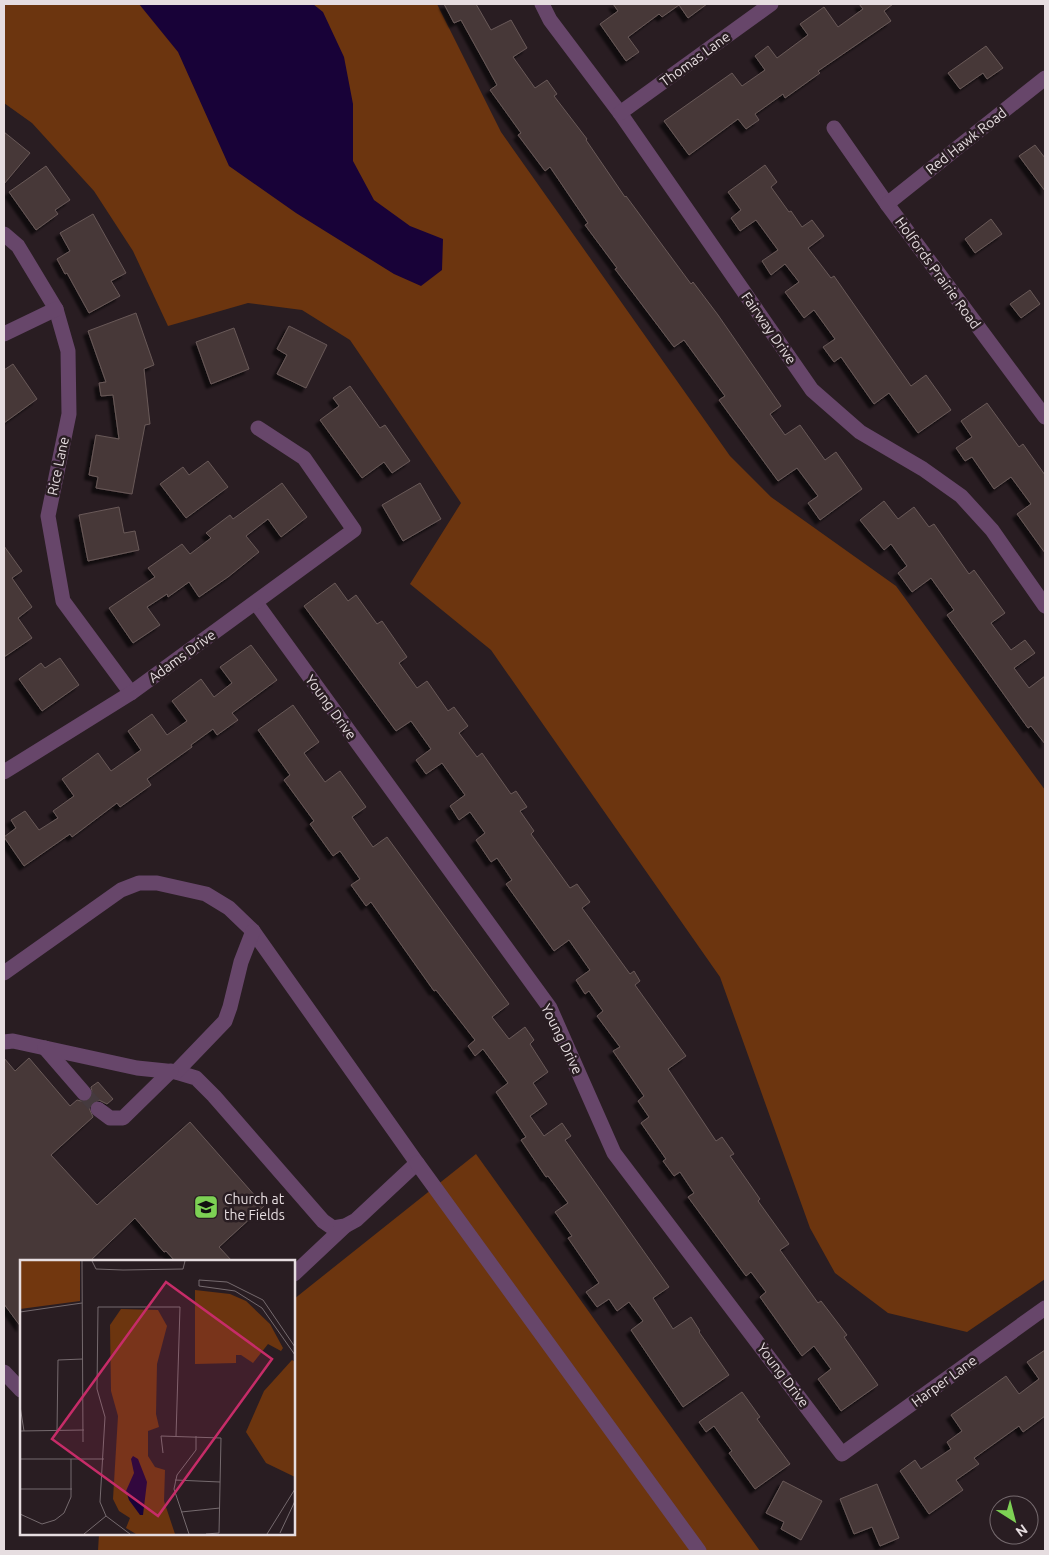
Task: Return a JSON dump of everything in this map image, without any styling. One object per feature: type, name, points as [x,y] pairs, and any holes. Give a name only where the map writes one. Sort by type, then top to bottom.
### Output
[{"type":"street","name":"Fairway Drive","points":[[542,4],[550,20],[620,113],[812,390],[860,432],[923,469],[961,496],[992,530],[1045,606]]},
{"type":"street","name":"Thomas Lane","points":[[620,113],[770,4]]},
{"type":"street","name":"Red Hawk Road","points":[[887,204],[1045,78]]},
{"type":"street","name":"Holfords Prairie Road","points":[[834,128],[887,204],[1045,417]]},
{"type":"street","name":"Rice Lane","points":[[4,234],[18,246],[56,309],[68,352],[69,414],[48,516],[63,601],[131,693]]},
{"type":"street","points":[[4,334],[56,309]]},
{"type":"street","name":"Adams Drive","points":[[4,772],[131,693],[354,530],[304,458],[258,428]]},
{"type":"street","name":"Young Drive","points":[[256,603],[550,1008],[614,1153],[842,1454]]},
{"type":"street","points":[[4,973],[121,890],[139,883],[157,882],[206,894],[229,908],[253,931],[418,1163],[699,1551]]},
{"type":"street","points":[[98,1109],[110,1118],[123,1118],[225,1021],[241,962],[253,931]]},
{"type":"street","points":[[4,1042],[13,1041],[137,1068],[173,1072],[196,1078],[214,1096],[323,1221],[333,1228],[345,1226]]},
{"type":"street","points":[[45,1048],[84,1093]]},
{"type":"street","points":[[295,1273],[345,1226],[356,1220],[418,1163]]},
{"type":"street","name":"Harper Lane","points":[[842,1454],[1045,1308]]},
{"type":"street","points":[[4,1372],[20,1389]]},
{"type":"shaded area","points":[[4,4],[437,4],[501,132],[730,456],[771,497],[896,586],[1045,790],[1045,1279],[967,1332],[888,1313],[835,1273],[810,1228],[720,977],[491,650],[410,584],[461,503],[350,340],[302,310],[248,303],[168,326],[133,251],[94,191],[32,123],[4,103]]},
{"type":"shaded area","points":[[139,4],[313,4],[323,12],[344,57],[353,104],[353,161],[374,200],[410,226],[443,239],[442,270],[421,286],[394,274],[296,213],[229,166],[178,52]]},
{"type":"shaded area","points":[[476,1154],[760,1551],[98,1551],[99,1535],[295,1535],[295,1298]]},
{"type":"building","points":[[444,4],[476,4],[491,30],[511,20],[527,48],[513,57],[535,88],[547,80],[557,94],[554,96],[587,139],[625,197],[691,284],[693,282],[718,315],[781,406],[770,414],[785,435],[800,425],[825,460],[836,452],[862,489],[820,520],[808,503],[818,496],[797,468],[778,481],[719,400],[725,396],[684,340],[674,347],[615,269],[617,268],[585,225],[588,223],[550,167],[545,171],[518,135],[521,133],[490,90],[497,85],[461,20],[454,23]]},
{"type":"building","points":[[613,4],[707,4],[688,18],[679,5],[662,17],[659,14],[628,37],[639,52],[626,61],[600,24],[618,11]]},
{"type":"building","points":[[859,4],[893,4],[884,11],[891,21],[818,71],[820,73],[785,98],[783,94],[755,114],[759,120],[746,129],[738,119],[689,155],[664,121],[732,73],[742,86],[765,70],[755,56],[768,46],[777,58],[808,35],[800,24],[824,7],[838,27],[863,9]]},
{"type":"building","points":[[986,46],[1003,68],[987,79],[983,73],[960,89],[948,73]]},
{"type":"building","points":[[4,132],[30,153],[4,184]]},
{"type":"building","points":[[1035,145],[1045,158],[1045,191],[1019,156]]},
{"type":"building","points":[[765,165],[777,182],[771,187],[789,212],[791,211],[802,227],[812,220],[824,236],[808,248],[831,278],[834,276],[911,386],[926,375],[951,410],[918,433],[889,393],[874,404],[841,357],[834,362],[823,347],[835,339],[814,310],[804,318],[785,292],[799,282],[785,264],[771,275],[762,261],[778,250],[756,220],[740,231],[731,218],[741,210],[728,192]]},
{"type":"building","points":[[46,166],[70,200],[55,210],[58,214],[36,230],[9,192]]},
{"type":"building","points":[[93,214],[126,273],[111,281],[120,296],[89,313],[57,259],[70,251],[60,233]]},
{"type":"building","points":[[991,219],[1002,234],[975,253],[965,239]]},
{"type":"building","points":[[1030,290],[1040,304],[1021,318],[1010,304]]},
{"type":"building","points":[[136,313],[154,365],[144,369],[150,424],[145,425],[132,494],[96,488],[98,477],[89,475],[96,435],[119,439],[113,395],[101,396],[99,383],[106,382],[88,331]]},
{"type":"building","points":[[289,326],[327,345],[306,388],[277,374],[287,355],[277,349]]},
{"type":"building","points":[[234,328],[249,369],[211,384],[196,342]]},
{"type":"building","points":[[13,364],[37,399],[4,423],[4,370]]},
{"type":"building","points":[[350,386],[380,428],[385,425],[410,461],[392,473],[384,462],[362,478],[320,420],[339,406],[333,398]]},
{"type":"building","points":[[987,403],[1019,447],[1023,444],[1045,475],[1045,553],[1017,514],[1031,504],[1011,477],[994,489],[972,457],[965,461],[956,448],[972,437],[961,421]]},
{"type":"building","points":[[208,461],[228,487],[186,518],[160,484],[183,467],[189,475]]},
{"type":"building","points":[[282,483],[307,517],[281,537],[268,519],[246,536],[259,552],[199,597],[189,582],[168,597],[167,594],[147,607],[160,625],[133,643],[109,608],[155,577],[148,568],[182,544],[190,554],[211,538],[206,533],[230,515],[233,519]]},
{"type":"building","points":[[420,483],[441,519],[403,541],[382,505]]},
{"type":"building","points":[[884,501],[898,519],[914,507],[929,527],[934,524],[969,574],[974,570],[1005,613],[991,623],[1011,650],[1025,640],[1035,653],[1014,668],[1029,688],[1045,676],[1045,744],[1031,726],[1028,728],[947,615],[954,610],[931,578],[912,592],[898,573],[907,566],[891,544],[884,550],[860,520]]},
{"type":"building","points":[[119,507],[124,533],[135,531],[139,550],[88,561],[79,515]]},
{"type":"building","points":[[4,546],[22,571],[12,578],[32,607],[18,618],[32,638],[4,657]]},
{"type":"building","points":[[335,583],[348,601],[356,595],[377,624],[382,621],[407,657],[399,663],[417,688],[427,681],[448,711],[454,707],[468,726],[459,733],[477,757],[482,753],[511,794],[516,791],[527,807],[520,811],[534,831],[531,834],[570,888],[577,884],[590,902],[582,908],[630,974],[634,971],[640,981],[635,985],[686,1056],[668,1069],[716,1141],[722,1137],[734,1154],[730,1156],[760,1199],[758,1201],[789,1244],[780,1250],[818,1303],[821,1301],[847,1335],[844,1337],[878,1385],[841,1411],[818,1379],[831,1369],[814,1346],[802,1356],[760,1297],[766,1292],[751,1272],[746,1276],[688,1197],[694,1193],[680,1172],[674,1176],[663,1161],[666,1159],[641,1123],[649,1117],[638,1101],[644,1096],[613,1051],[620,1047],[597,1016],[603,1011],[589,991],[585,994],[576,980],[590,970],[569,940],[554,951],[506,884],[512,880],[497,858],[491,862],[476,840],[485,833],[470,812],[459,820],[450,806],[465,795],[442,763],[426,774],[416,760],[431,749],[411,721],[396,731],[304,606]]},
{"type":"building","points":[[251,645],[277,680],[232,713],[238,720],[217,735],[213,729],[191,745],[192,747],[147,779],[151,785],[120,807],[117,803],[72,837],[70,834],[24,866],[4,837],[16,828],[11,820],[25,811],[39,830],[58,818],[53,811],[74,796],[62,779],[98,753],[111,771],[141,750],[128,731],[152,714],[167,735],[187,721],[172,701],[201,679],[214,697],[232,683],[220,667]]},
{"type":"building","points":[[60,658],[79,685],[42,711],[19,679],[41,663],[45,668]]},
{"type":"building","points":[[293,705],[319,742],[304,753],[325,782],[340,771],[366,807],[352,817],[373,847],[387,837],[509,1004],[492,1017],[509,1039],[525,1027],[534,1040],[530,1044],[548,1072],[533,1083],[547,1104],[530,1116],[544,1136],[562,1123],[571,1136],[565,1140],[669,1287],[653,1298],[673,1329],[691,1317],[699,1332],[729,1375],[683,1407],[631,1330],[643,1321],[629,1302],[617,1311],[609,1299],[597,1307],[586,1292],[599,1283],[568,1238],[572,1236],[555,1212],[568,1203],[548,1176],[546,1177],[521,1140],[526,1137],[496,1092],[508,1083],[483,1049],[475,1056],[468,1046],[475,1040],[436,990],[434,991],[371,902],[366,906],[351,885],[360,879],[340,851],[333,856],[310,824],[314,821],[284,780],[290,775],[258,730]]},
{"type":"building","points":[[4,1058],[15,1071],[29,1058],[70,1106],[77,1100],[85,1102],[90,1100],[93,1096],[91,1087],[98,1082],[113,1099],[107,1104],[99,1100],[91,1103],[89,1108],[93,1117],[51,1155],[97,1205],[190,1122],[264,1206],[219,1247],[231,1260],[174,1260],[166,1251],[164,1252],[135,1218],[91,1260],[20,1260],[20,1326],[4,1304]]},
{"type":"building","points":[[1045,1350],[1045,1416],[1023,1432],[1019,1426],[974,1458],[979,1464],[956,1480],[963,1490],[929,1514],[900,1471],[915,1460],[921,1469],[951,1449],[947,1442],[962,1431],[951,1415],[1006,1376],[1019,1394],[1039,1379],[1027,1362]]},
{"type":"building","points":[[742,1392],[760,1417],[757,1419],[790,1464],[755,1489],[729,1453],[732,1451],[714,1426],[706,1432],[699,1422]]},
{"type":"building","points":[[783,1481],[822,1501],[801,1540],[781,1529],[784,1522],[766,1513]]},
{"type":"building","points":[[877,1484],[899,1538],[880,1546],[872,1527],[854,1534],[840,1499]]},
{"type":"tunnel","points":[[84,1093],[98,1109]]},
{"type":"place","name":"Church at the Fields","points":[[206,1207]]}]
